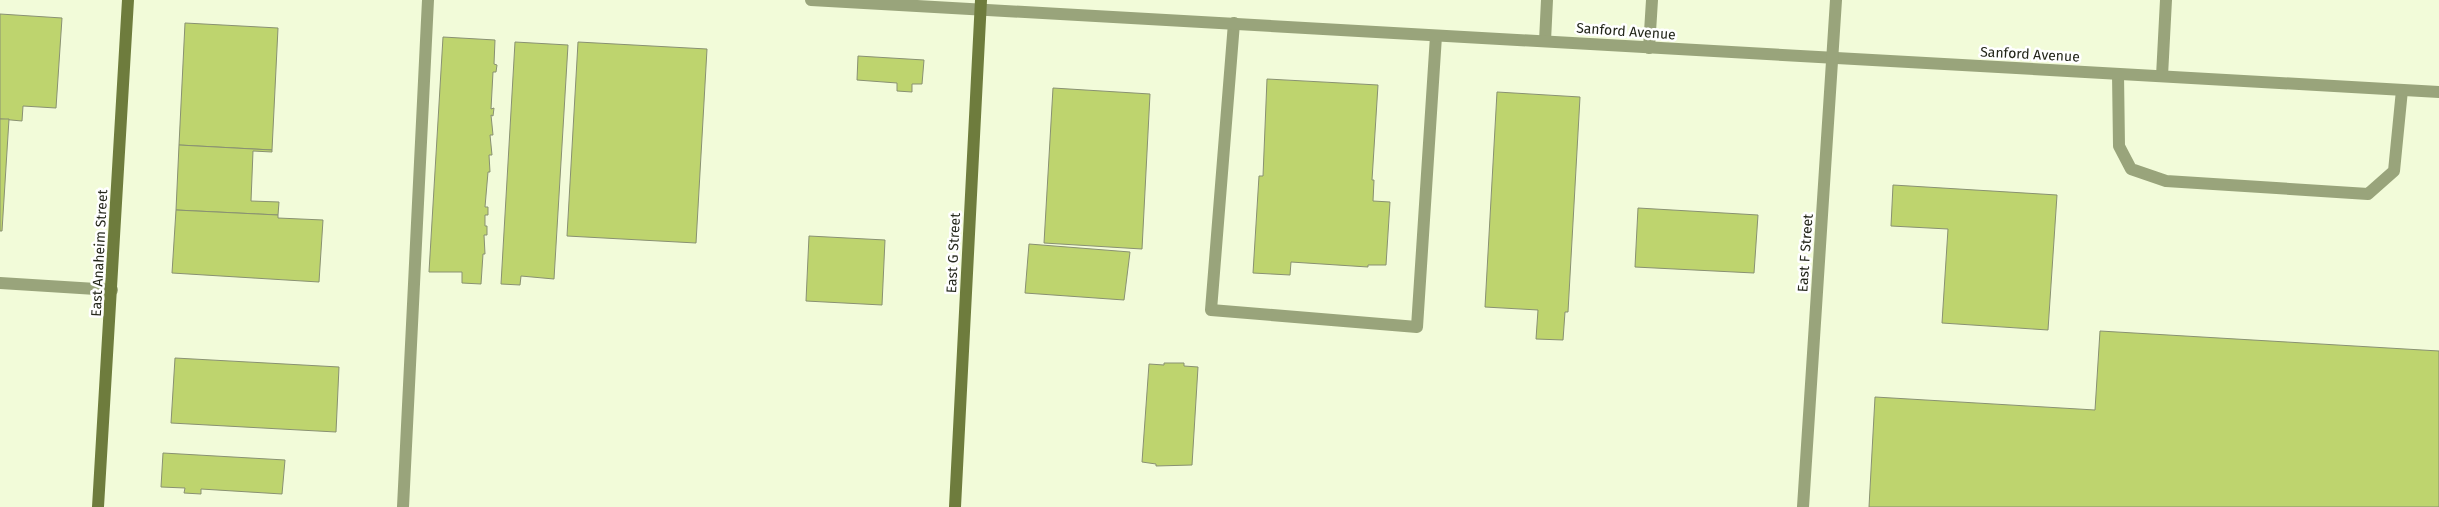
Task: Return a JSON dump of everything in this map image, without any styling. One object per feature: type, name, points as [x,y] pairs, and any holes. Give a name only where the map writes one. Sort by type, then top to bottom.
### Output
[{"type":"main road","name":"East Anaheim Street","points":[[98,507],[128,0]]},
{"type":"main road","name":"East G Street","points":[[955,507],[981,5]]},
{"type":"street","points":[[403,507],[428,0]]},
{"type":"street","name":"Sanford Avenue","points":[[811,0],[981,5],[1436,36],[2439,92]]},
{"type":"street","points":[[1545,41],[1547,0]]},
{"type":"street","points":[[1649,48],[1652,0]]},
{"type":"street","name":"East F Street","points":[[1802,507],[1836,0]]},
{"type":"street","points":[[2162,76],[2166,0]]},
{"type":"street","points":[[1234,23],[1211,310],[1416,327],[1436,36]]},
{"type":"street","points":[[2118,74],[2119,146],[2131,169],[2166,181],[2368,194],[2394,171],[2402,90]]},
{"type":"street","points":[[0,284],[112,290]]},
{"type":"building","points":[[0,14],[62,18],[56,108],[23,106],[22,121],[0,119]]},
{"type":"building","points":[[185,23],[278,28],[272,150],[179,145]]},
{"type":"building","points":[[443,37],[495,40],[494,64],[497,65],[496,72],[493,72],[491,109],[494,108],[493,116],[491,115],[493,135],[490,135],[492,155],[489,155],[490,172],[488,172],[485,207],[488,207],[488,215],[485,215],[487,235],[484,235],[485,254],[483,254],[481,284],[462,283],[462,272],[429,272]]},
{"type":"building","points":[[515,42],[568,45],[554,279],[521,276],[520,285],[501,284]]},
{"type":"building","points":[[578,42],[707,49],[696,243],[567,236]]},
{"type":"building","points":[[858,56],[924,60],[922,84],[912,84],[912,92],[897,91],[897,83],[857,80]]},
{"type":"building","points":[[1267,79],[1378,85],[1372,180],[1374,180],[1373,201],[1390,202],[1386,265],[1368,265],[1368,267],[1291,262],[1290,275],[1253,273],[1259,176],[1263,176]]},
{"type":"building","points":[[1053,88],[1150,94],[1142,249],[1044,243]]},
{"type":"building","points":[[1497,92],[1580,97],[1568,312],[1565,312],[1563,340],[1536,339],[1538,310],[1485,307]]},
{"type":"building","points":[[0,119],[9,119],[2,231],[0,231]]},
{"type":"building","points":[[179,145],[272,150],[272,152],[253,151],[251,201],[279,202],[278,215],[176,210]]},
{"type":"building","points":[[1893,185],[2057,195],[2048,330],[1942,323],[1948,229],[1891,226]]},
{"type":"building","points":[[1638,208],[1758,215],[1754,273],[1635,267]]},
{"type":"building","points":[[176,210],[278,215],[278,218],[323,220],[319,282],[172,273]]},
{"type":"building","points":[[809,236],[885,240],[882,305],[806,301]]},
{"type":"building","points":[[1029,244],[1130,252],[1124,300],[1025,293]]},
{"type":"building","points":[[2100,331],[2439,351],[2439,507],[1869,507],[1875,397],[2095,410]]},
{"type":"building","points":[[175,358],[339,367],[336,432],[171,423]]},
{"type":"building","points":[[1164,363],[1184,363],[1184,366],[1198,367],[1192,465],[1156,466],[1156,464],[1142,462],[1149,364],[1164,365]]},
{"type":"building","points":[[163,453],[285,460],[282,494],[201,489],[201,494],[184,493],[185,488],[161,487]]}]
